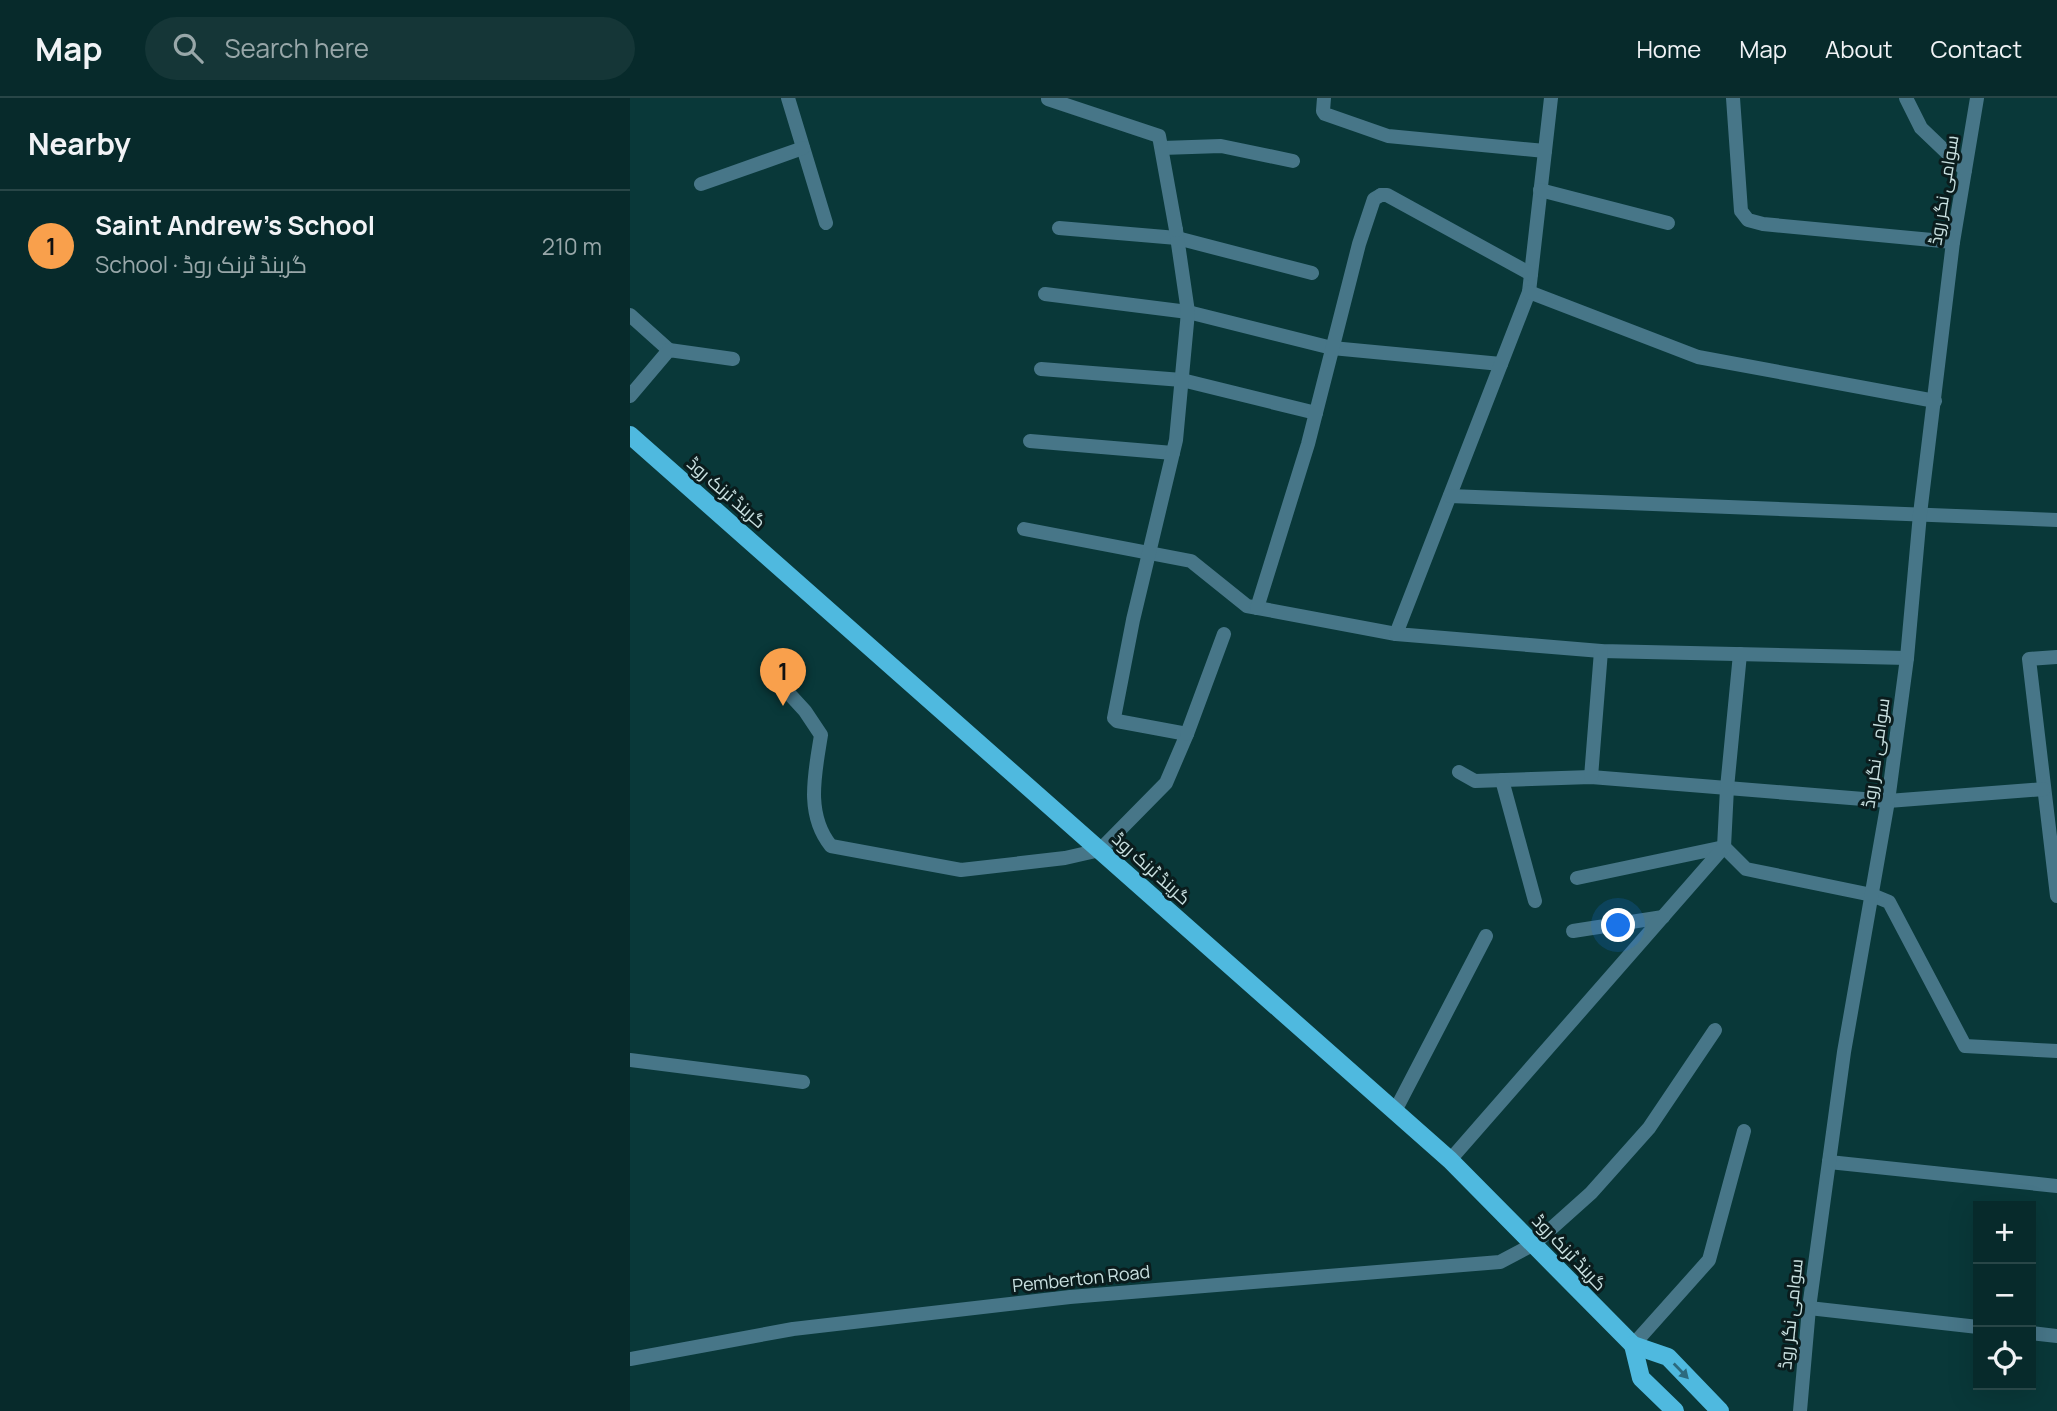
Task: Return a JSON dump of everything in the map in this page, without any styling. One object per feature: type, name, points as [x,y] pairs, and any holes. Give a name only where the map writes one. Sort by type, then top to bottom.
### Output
[{"type":"main road","name":"گرینڈ ٹرنک روڈ","points":[[630,435],[1450,1160],[1633,1345],[1668,1357],[1720,1411]]},
{"type":"main road","name":"گرینڈ ٹرنک روڈ","points":[[1633,1345],[1641,1378],[1675,1411]]},
{"type":"street","points":[[788,98],[826,223]]},
{"type":"street","points":[[1046,98],[1161,138],[1188,312],[1173,453],[1133,620],[1114,718],[1117,721],[1187,734]]},
{"type":"street","points":[[1324,98],[1325,114],[1388,136],[1545,151]]},
{"type":"street","points":[[1396,634],[1529,292],[1550,98]]},
{"type":"street","points":[[1733,98],[1741,211],[1748,220],[1763,224],[1953,242]]},
{"type":"street","points":[[1906,98],[1921,128],[1965,170]]},
{"type":"street","name":"سوامی نگر روڈ","points":[[1800,1411],[1809,1308],[1844,1052],[1888,801],[1907,659],[1920,514],[1953,242],[1977,98]]},
{"type":"street","points":[[1162,148],[1221,146],[1293,161]]},
{"type":"street","points":[[701,184],[803,148]]},
{"type":"street","points":[[1540,190],[1668,223]]},
{"type":"street","points":[[1257,608],[1316,414],[1359,244],[1374,199],[1387,195],[1531,274]]},
{"type":"street","points":[[1059,228],[1176,234],[1312,273]]},
{"type":"street","points":[[1529,292],[1698,357],[1935,401]]},
{"type":"street","points":[[1045,294],[1188,312],[1332,348],[1500,365]]},
{"type":"street","points":[[630,315],[669,350],[733,359]]},
{"type":"street","points":[[630,396],[669,350]]},
{"type":"street","points":[[1041,369],[1182,380],[1316,414]]},
{"type":"street","points":[[1030,441],[1173,453]]},
{"type":"street","points":[[1450,496],[2057,520]]},
{"type":"street","points":[[1024,529],[1191,561],[1247,606],[1396,634],[1601,651],[1907,659]]},
{"type":"street","points":[[783,687],[805,711],[821,735],[813,783],[814,808],[823,836],[831,846],[961,870],[1065,858],[1100,850],[1167,783],[1224,634]]},
{"type":"street","points":[[1591,777],[1601,651]]},
{"type":"street","points":[[1450,1160],[1724,847],[1740,654]]},
{"type":"street","points":[[2057,657],[2029,659],[2057,896]]},
{"type":"street","points":[[1459,772],[1475,781],[1591,777],[1888,801],[2044,789]]},
{"type":"street","points":[[1502,780],[1535,901]]},
{"type":"street","points":[[1577,878],[1724,847]]},
{"type":"street","points":[[1724,847],[1746,869],[1872,895],[1889,902],[1965,1046],[2057,1051]]},
{"type":"street","points":[[1573,931],[1663,917]]},
{"type":"street","points":[[1395,1111],[1486,936]]},
{"type":"street","name":"Pemberton Road","points":[[630,1359],[793,1329],[1070,1297],[1500,1262],[1534,1244],[1591,1193],[1649,1128],[1715,1030]]},
{"type":"street","points":[[630,1060],[803,1082]]},
{"type":"street","points":[[1633,1345],[1709,1260],[1744,1131]]},
{"type":"street","points":[[1829,1162],[2057,1186]]},
{"type":"street","points":[[1809,1308],[1973,1326]]},
{"type":"street","points":[[2036,1334],[2057,1336]]},
{"type":"place","name":"Saint Andrew's School","points":[[783,706]]}]
